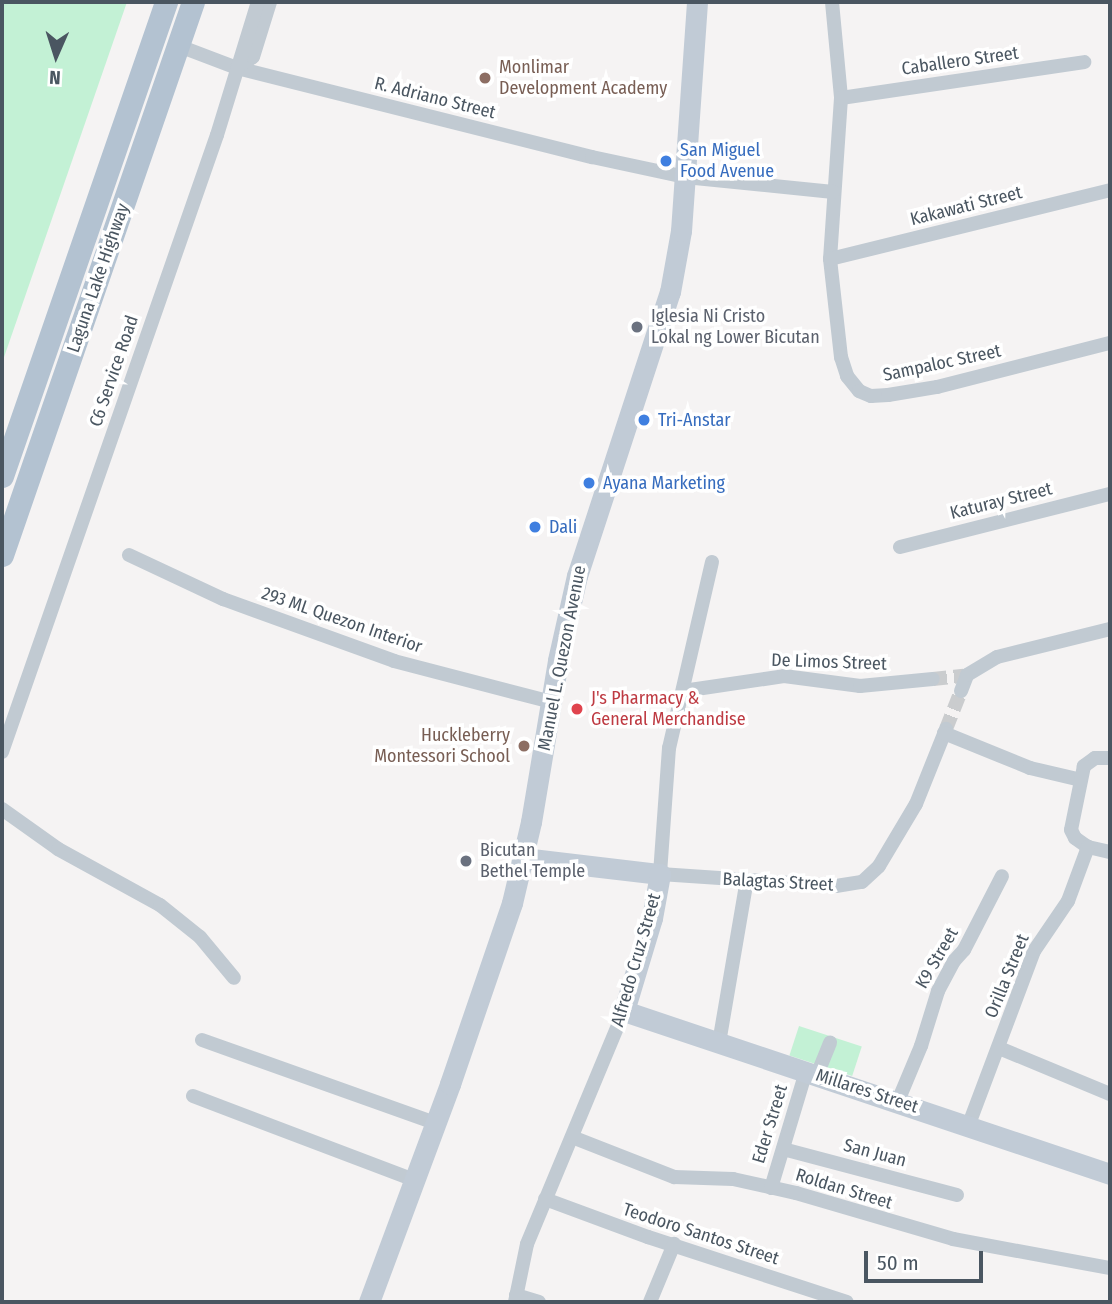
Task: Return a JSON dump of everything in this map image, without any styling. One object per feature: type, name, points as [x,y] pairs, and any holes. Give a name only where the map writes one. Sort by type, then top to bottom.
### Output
[{"type":"main road","name":"Laguna Lake Highway","points":[[2,476],[166,2]]},
{"type":"main road","name":"Laguna Lake Highway","points":[[2,555],[186,49],[193,2]]},
{"type":"main road","name":"Manuel L. Quezon Avenue","points":[[369,1302],[497,948],[523,858],[577,576],[670,292],[677,262],[685,177],[697,2]]},
{"type":"main road","name":"Balagtas Street","points":[[523,858],[660,874]]},
{"type":"main road","name":"Alfredo Cruz Street","points":[[624,1012],[652,918],[660,874]]},
{"type":"main road","name":"Millares Street","points":[[624,1012],[898,1101],[1110,1174]]},
{"type":"street","name":"C6 Service Road","points":[[2,752],[232,66],[258,2]]},
{"type":"street","points":[[232,66],[247,64],[253,57],[270,2]]},
{"type":"street","name":"Sampaloc Street","points":[[832,2],[841,98],[830,259],[834,311],[847,376],[859,391],[871,396],[937,387],[1110,343]]},
{"type":"street","name":"R. Adriano Street","points":[[186,49],[232,66],[592,158],[685,177],[833,192]]},
{"type":"street","name":"Caballero Street","points":[[841,98],[1084,62]]},
{"type":"street","name":"Kakawati Street","points":[[830,259],[1110,190]]},
{"type":"street","name":"Katuray Street","points":[[900,547],[1110,494]]},
{"type":"street","name":"293 ML Quezon Interior","points":[[129,555],[223,599],[394,661],[551,702]]},
{"type":"street","name":"Alfredo Cruz Street","points":[[660,874],[669,748],[712,562]]},
{"type":"street","points":[[961,691],[966,675],[997,657],[1110,629]]},
{"type":"street","name":"De Limos Street","points":[[682,691],[784,676],[860,686],[933,680]]},
{"type":"street","name":"Balagtas Street","points":[[660,874],[836,886],[862,882],[870,876],[916,804],[945,731],[1030,768],[1081,780]]},
{"type":"street","points":[[1110,758],[1088,761],[1081,780],[1071,830],[1075,838],[1088,847],[1110,852]]},
{"type":"street","points":[[2,809],[58,849],[160,905],[200,937],[234,978]]},
{"type":"street","name":"Orilla Street","points":[[969,1125],[1034,951],[1068,901],[1088,847]]},
{"type":"street","name":"K9 Street","points":[[898,1101],[938,991],[954,961],[964,950],[1002,876]]},
{"type":"street","points":[[719,1043],[747,880]]},
{"type":"street","name":"Alfredo Cruz Street","points":[[515,1299],[527,1244],[624,1012]]},
{"type":"street","points":[[202,1040],[435,1123]]},
{"type":"street","name":"Eder Street","points":[[771,1188],[812,1073],[830,1042]]},
{"type":"street","points":[[999,1048],[1110,1094]]},
{"type":"street","points":[[193,1096],[414,1180]]},
{"type":"street","name":"Roldan Street","points":[[572,1137],[664,1175],[733,1179],[953,1239],[1110,1268]]},
{"type":"street","name":"San Juan","points":[[783,1149],[957,1195]]},
{"type":"street","name":"Teodoro Santos Street","points":[[545,1199],[847,1302]]},
{"type":"street","points":[[650,1302],[674,1244]]},
{"type":"street","points":[[515,1299],[539,1302]]},
{"type":"green space","points":[[2,2],[127,2],[2,363]]},
{"type":"green space","points":[[799,1026],[862,1046],[852,1076],[789,1055]]},
{"type":"tunnel","points":[[933,679],[964,676]]},
{"type":"tunnel","points":[[946,729],[961,691]]},
{"type":"place","name":"Monlimar Development Academy","points":[[485,78]]},
{"type":"place","name":"San Miguel Food Avenue","points":[[666,161]]},
{"type":"place","name":"Iglesia Ni Cristo Lokal ng Lower Bicutan","points":[[637,327]]},
{"type":"place","name":"Tri-Anstar","points":[[644,420]]},
{"type":"place","name":"Ayana Marketing","points":[[589,483]]},
{"type":"place","name":"Dali","points":[[535,527]]},
{"type":"place","name":"J's Pharmacy & General Merchandise","points":[[577,709]]},
{"type":"place","name":"Huckleberry Montessori School","points":[[524,746]]},
{"type":"place","name":"Bicutan Bethel Temple","points":[[466,861]]}]
